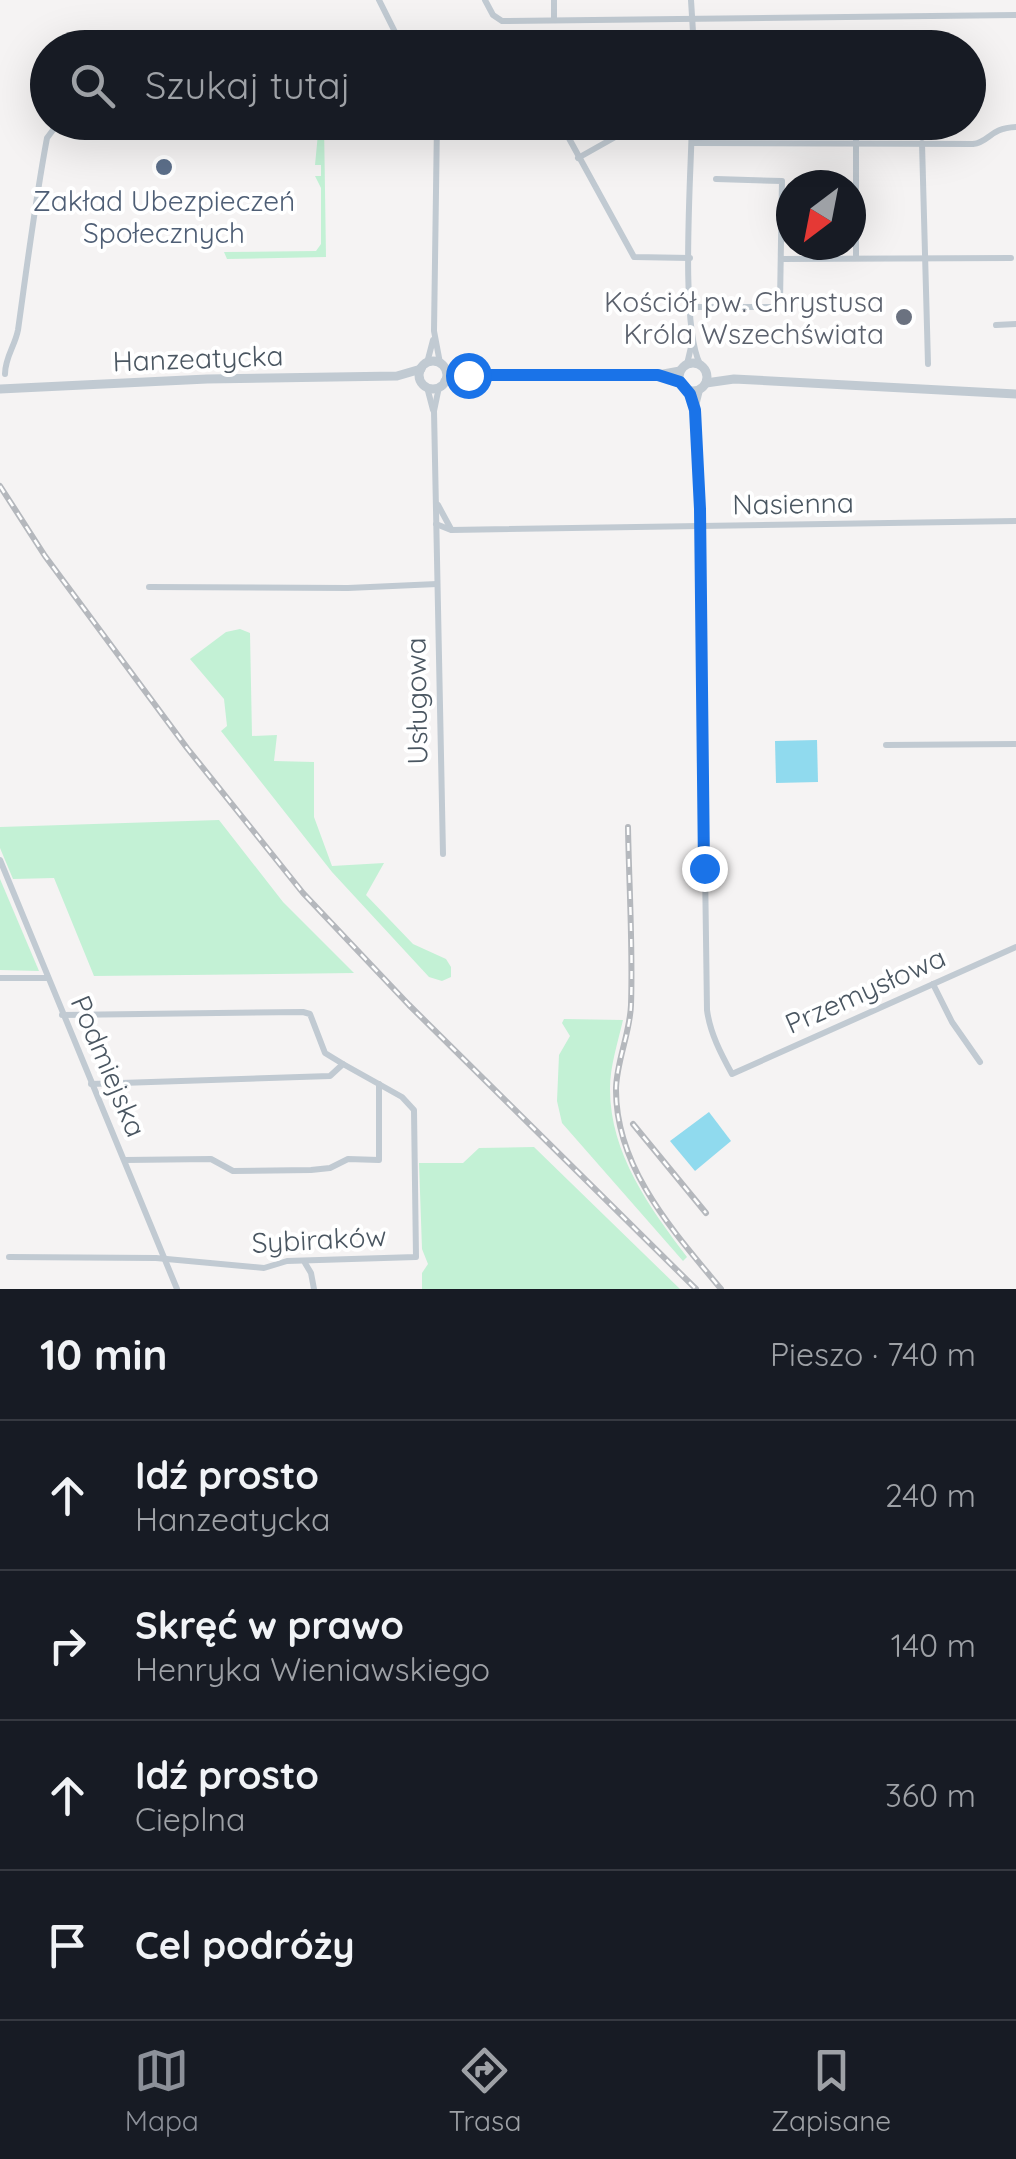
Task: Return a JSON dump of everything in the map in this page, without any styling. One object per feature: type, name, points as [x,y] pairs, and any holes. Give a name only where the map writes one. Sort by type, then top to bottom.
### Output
[{"type":"street","points":[[379,0],[395,30]]},
{"type":"street","points":[[485,0],[497,20],[1016,15]]},
{"type":"street","points":[[554,0],[557,20]]},
{"type":"street","points":[[690,0],[693,30]]},
{"type":"street","points":[[986,138],[994,131],[1016,128]]},
{"type":"street","points":[[5,374],[5,362],[17,332],[25,260],[47,140]]},
{"type":"street","points":[[437,140],[434,340],[442,366],[442,384],[468,375]]},
{"type":"street","points":[[569,140],[634,257],[690,258]]},
{"type":"street","points":[[578,158],[610,140]]},
{"type":"street","points":[[856,140],[856,170]]},
{"type":"street","points":[[700,527],[695,410],[684,377],[692,342],[692,143],[856,145],[984,140]]},
{"type":"street","points":[[922,143],[928,364]]},
{"type":"street","points":[[716,179],[776,181]]},
{"type":"street","points":[[866,258],[1011,258]]},
{"type":"street","points":[[691,308],[778,306],[781,260]]},
{"type":"street","points":[[996,324],[1016,324]]},
{"type":"street","points":[[424,385],[424,366],[434,340]]},
{"type":"street","points":[[692,342],[703,368],[703,387],[695,410]]},
{"type":"street","name":"Hanzeatycka","points":[[0,389],[397,376],[424,366],[442,366]]},
{"type":"street","points":[[442,366],[468,375],[684,377],[703,387],[734,379]]},
{"type":"street","points":[[684,377],[703,368],[734,379],[1016,394]]},
{"type":"street","name":"Hanzeatycka","points":[[397,376],[424,385],[442,384]]},
{"type":"street","name":"Usługowa","points":[[442,384],[434,411],[442,854]]},
{"type":"street","name":"Usługowa","points":[[424,385],[434,411]]},
{"type":"street","name":"Usługowa","points":[[436,501],[452,530]]},
{"type":"street","name":"Nasienna","points":[[452,530],[1016,521]]},
{"type":"street","points":[[436,524],[452,530],[437,548]]},
{"type":"street","name":"Przemysłowa","points":[[700,527],[707,1010],[716,1042],[732,1074],[1016,947]]},
{"type":"street","points":[[149,587],[348,588],[438,584]]},
{"type":"street","points":[[886,746],[1016,744]]},
{"type":"street","name":"Podmiejska","points":[[0,860],[178,1289]]},
{"type":"street","points":[[0,978],[48,978]]},
{"type":"street","points":[[933,984],[952,1022],[980,1062]]},
{"type":"street","points":[[62,1015],[304,1012],[310,1014],[326,1052],[379,1084],[379,1160],[348,1159],[330,1168],[253,1171],[234,1171],[211,1160],[125,1160]]},
{"type":"street","points":[[92,1084],[330,1076],[343,1064]]},
{"type":"street","name":"Sybiraków","points":[[9,1258],[164,1258],[264,1268],[287,1261],[416,1256],[414,1110],[402,1097],[379,1084]]},
{"type":"street","points":[[305,1262],[314,1289]]},
{"type":"green space","points":[[317,140],[324,140],[326,257],[227,259],[224,252],[316,251],[321,244],[321,188],[315,176],[321,176],[321,165],[315,165]]},
{"type":"green space","points":[[240,629],[250,633],[252,736],[277,735],[274,761],[314,762],[314,817],[332,866],[384,863],[366,895],[413,944],[446,959],[451,977],[442,981],[429,977],[332,872],[221,731],[227,726],[224,699],[190,659],[226,632]]},
{"type":"green space","points":[[219,820],[283,902],[354,973],[94,976],[54,878],[13,879],[0,848],[0,827]]},
{"type":"green space","points":[[0,879],[39,971],[0,970]]},
{"type":"green space","points":[[564,1019],[623,1020],[610,1080],[617,1136],[646,1199],[687,1257],[683,1261],[562,1123],[557,1101],[559,1055],[570,1036],[562,1023]]},
{"type":"green space","points":[[534,1147],[680,1289],[422,1289],[422,1273],[428,1264],[422,1249],[419,1163],[463,1163],[479,1148]]},
{"type":"water","points":[[817,740],[818,782],[776,783],[775,741]]},
{"type":"water","points":[[709,1112],[731,1141],[695,1171],[670,1141]]},
{"type":"railway","points":[[0,486],[45,556],[187,748],[303,893],[409,1005],[696,1289]]},
{"type":"railway","points":[[628,827],[631,1005],[617,1078],[618,1117],[625,1145],[650,1197],[721,1289]]},
{"type":"railway","points":[[633,1124],[706,1213]]},
{"type":"place","name":"Zakład Ubezpieczeń Społecznych","points":[[164,167]]},
{"type":"place","name":"Kościół pw. Chrystusa Króla Wszechświata","points":[[904,317]]},
{"type":"route","points":[[468,375],[658,375],[680,382],[690,394],[695,410],[700,509],[704,868]]}]
